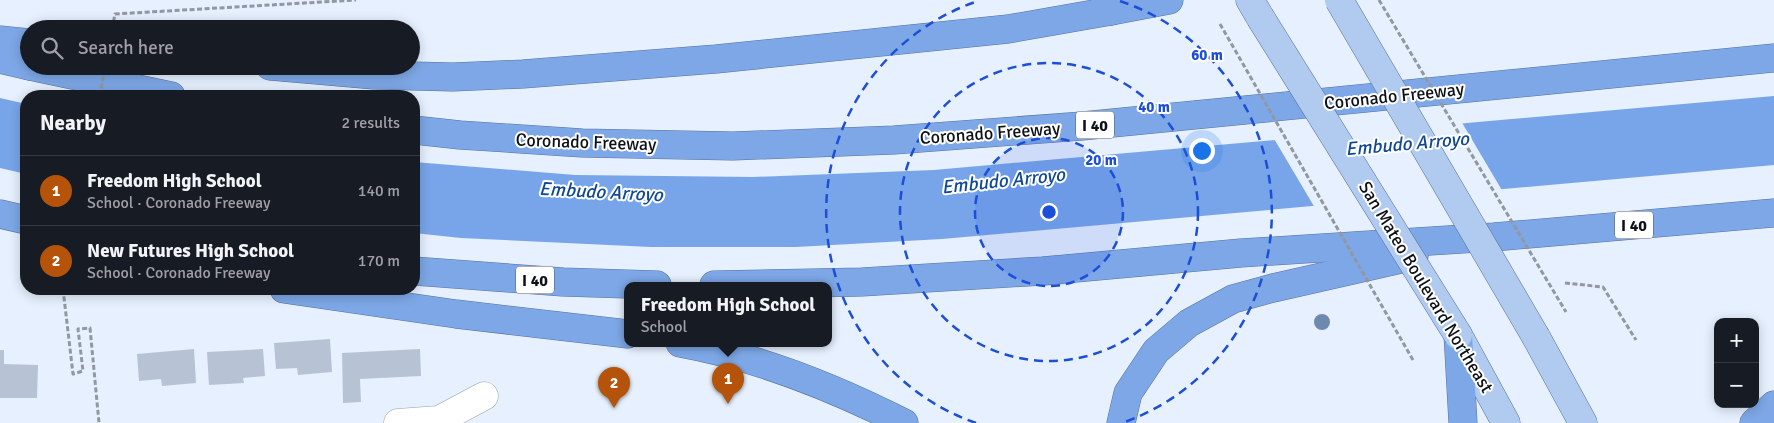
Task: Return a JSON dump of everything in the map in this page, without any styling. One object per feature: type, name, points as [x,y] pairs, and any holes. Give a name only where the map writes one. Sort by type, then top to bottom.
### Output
[{"type":"highway","points":[[374,75],[453,77],[523,74],[716,59],[1008,29],[1115,6],[1169,0]]},
{"type":"highway","points":[[0,40],[20,42]]},
{"type":"highway","name":"Coronado Freeway","points":[[420,131],[592,144],[733,146],[894,140],[1082,126],[1774,58]]},
{"type":"highway","points":[[0,59],[20,64]]},
{"type":"highway","points":[[72,75],[143,90]]},
{"type":"highway","name":"I 40","points":[[832,283],[1043,271],[1241,253],[1494,237],[1774,213]]},
{"type":"highway","points":[[0,214],[20,219]]},
{"type":"highway","points":[[1121,423],[1128,393],[1156,351],[1189,322],[1233,299],[1494,237]]},
{"type":"highway","name":"I 40","points":[[420,271],[563,282],[624,284]]},
{"type":"highway","points":[[325,295],[456,314],[624,334]]},
{"type":"highway","points":[[1458,335],[1463,423]]},
{"type":"highway","points":[[702,347],[780,369],[834,390],[904,423]]},
{"type":"highway","points":[[1754,423],[1774,405]]},
{"type":"main road","points":[[1340,0],[1584,423]]},
{"type":"main road","name":"San Mateo Boulevard Northeast","points":[[1255,9],[1458,335],[1506,423]]},
{"type":"street","points":[[398,423],[438,420],[484,396]]},
{"type":"path","points":[[114,20],[115,14],[356,0]]},
{"type":"path","points":[[1379,0],[1566,312]]},
{"type":"path","points":[[1220,24],[1413,360]]},
{"type":"path","points":[[101,90],[104,75]]},
{"type":"path","points":[[1565,284],[1603,287],[1636,340]]},
{"type":"path","points":[[64,295],[73,374],[83,371],[78,329],[90,328],[99,423]]},
{"type":"water","name":"Embudo Arroyo","points":[[1774,96],[1774,165],[942,239],[796,247],[651,247],[461,238],[420,234],[420,162],[575,175],[753,177],[934,170]]},
{"type":"water","points":[[0,98],[20,103],[20,173],[0,168]]},
{"type":"pier","points":[[1461,121],[1503,192],[1315,208],[1273,137]]},
{"type":"building","points":[[330,339],[332,372],[298,375],[297,368],[276,369],[274,343]]},
{"type":"building","points":[[194,349],[196,383],[162,386],[161,379],[139,381],[137,354]]},
{"type":"building","points":[[263,349],[265,376],[243,378],[244,383],[209,385],[207,352]]},
{"type":"building","points":[[420,349],[421,376],[360,379],[361,402],[343,403],[342,353]]},
{"type":"building","points":[[0,350],[4,350],[4,364],[38,365],[37,398],[0,398]]},
{"type":"place","name":"Freedom High School","points":[[728,404]]},
{"type":"place","name":"New Futures High School","points":[[614,408]]}]
